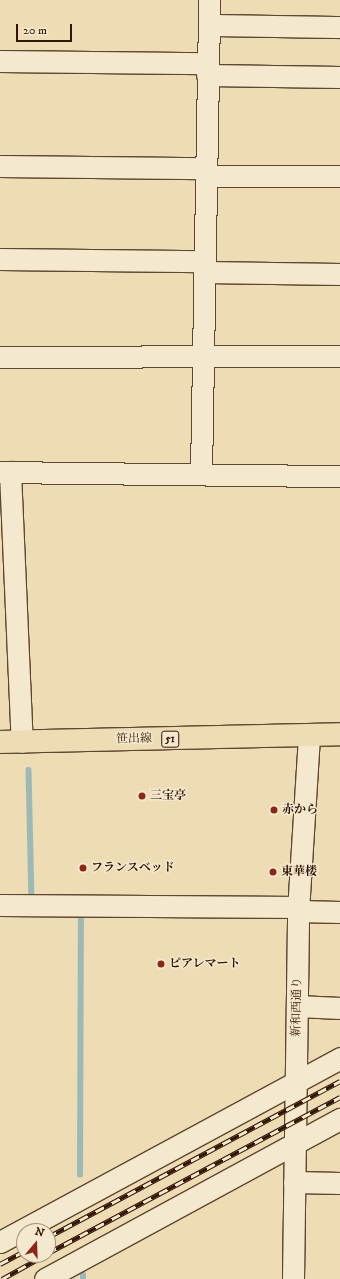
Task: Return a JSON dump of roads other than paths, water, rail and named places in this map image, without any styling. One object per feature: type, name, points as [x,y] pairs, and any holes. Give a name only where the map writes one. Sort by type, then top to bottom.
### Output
[{"type":"main road","name":"笹出線","points":[[0,742],[340,734]]},
{"type":"street","points":[[201,473],[209,0]]},
{"type":"street","points":[[208,25],[340,26]]},
{"type":"street","points":[[0,61],[207,69],[340,77]]},
{"type":"street","points":[[0,166],[340,176]]},
{"type":"street","points":[[0,259],[205,266],[340,274]]},
{"type":"street","points":[[0,357],[204,355],[340,356]]},
{"type":"street","points":[[22,742],[5,472],[201,473],[340,476]]},
{"type":"street","name":"新和西通り","points":[[292,1279],[299,909],[309,735]]},
{"type":"street","points":[[0,905],[299,909],[340,912]]},
{"type":"street","points":[[297,1006],[340,1008]]},
{"type":"street","points":[[0,1242],[340,1058]]},
{"type":"street","points":[[45,1279],[295,1142],[340,1119]]},
{"type":"street","points":[[294,1182],[340,1183]]},
{"type":"waterway","points":[[29,770],[32,899]]},
{"type":"waterway","points":[[80,1175],[81,914]]},
{"type":"railway","points":[[56,1233],[340,1081]]},
{"type":"railway","points":[[56,1249],[340,1097]]},
{"type":"railway","points":[[0,1264],[16,1255]]},
{"type":"railway","points":[[2,1279],[31,1263]]},
{"type":"place","name":"三宝亭","points":[[142,796]]},
{"type":"place","name":"赤から","points":[[274,810]]},
{"type":"place","name":"フランスベッド","points":[[83,868]]},
{"type":"place","name":"東華楼","points":[[273,872]]},
{"type":"place","name":"ピアレマート","points":[[161,964]]}]
